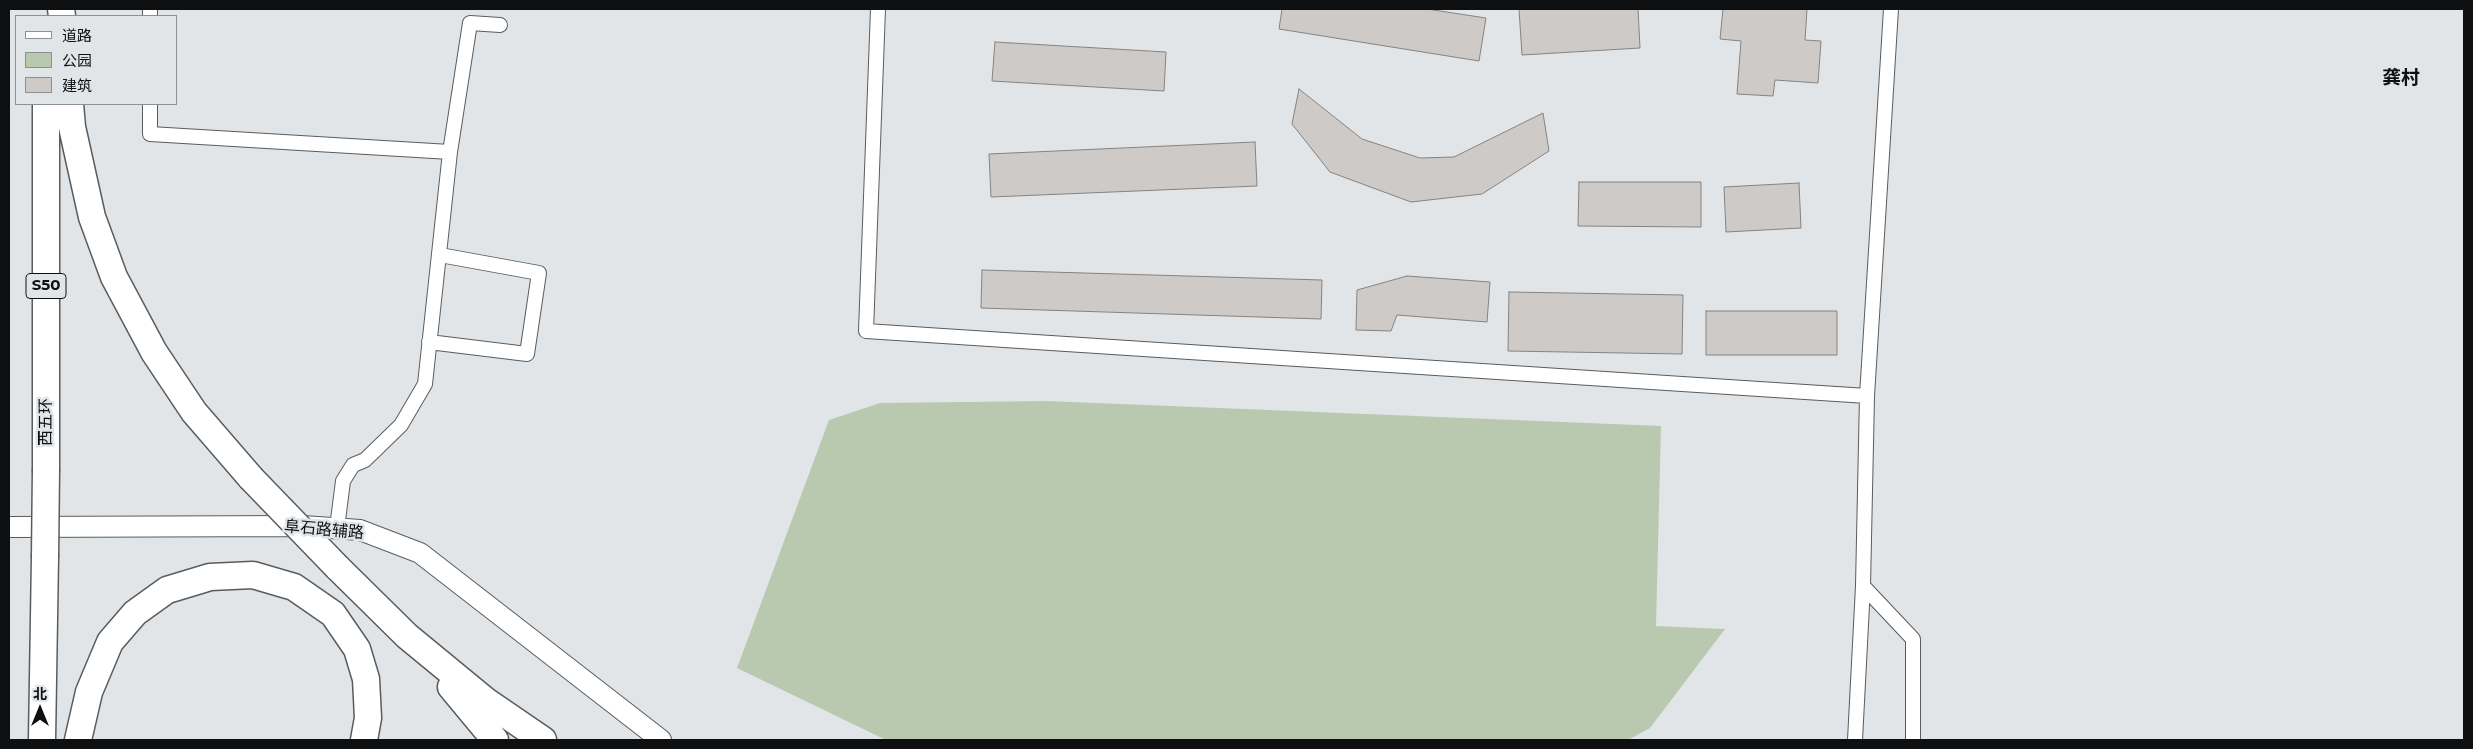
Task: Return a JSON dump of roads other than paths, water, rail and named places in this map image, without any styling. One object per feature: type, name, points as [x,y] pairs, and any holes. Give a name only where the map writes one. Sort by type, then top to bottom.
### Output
[{"type":"highway","name":"西五环","points":[[42,740],[46,469],[46,105]]},
{"type":"highway","points":[[70,105],[72,127],[92,217],[114,277],[154,352],[194,412],[252,478],[337,567],[407,636],[486,701],[543,740]]},
{"type":"highway","points":[[78,740],[89,692],[110,642],[135,613],[167,590],[210,576],[253,575],[294,587],[333,614],[357,648],[366,678],[368,718],[364,740]]},
{"type":"highway","points":[[407,636],[495,740]]},
{"type":"main road","name":"阜石路辅路","points":[[9,526],[303,526],[360,530],[420,553],[661,740]]},
{"type":"street","points":[[878,9],[866,332],[1867,396]]},
{"type":"street","points":[[1855,740],[1863,586],[1867,396],[1891,9]]},
{"type":"street","points":[[337,528],[343,481],[353,465],[365,460],[401,425],[425,384],[450,152],[470,23],[500,25]]},
{"type":"street","points":[[150,105],[150,134],[450,152]]},
{"type":"street","points":[[429,342],[527,354],[539,273],[440,255]]},
{"type":"street","points":[[1863,586],[1913,639],[1913,740]]},
{"type":"district","name":"龚村","points":[[2401,78]]}]
